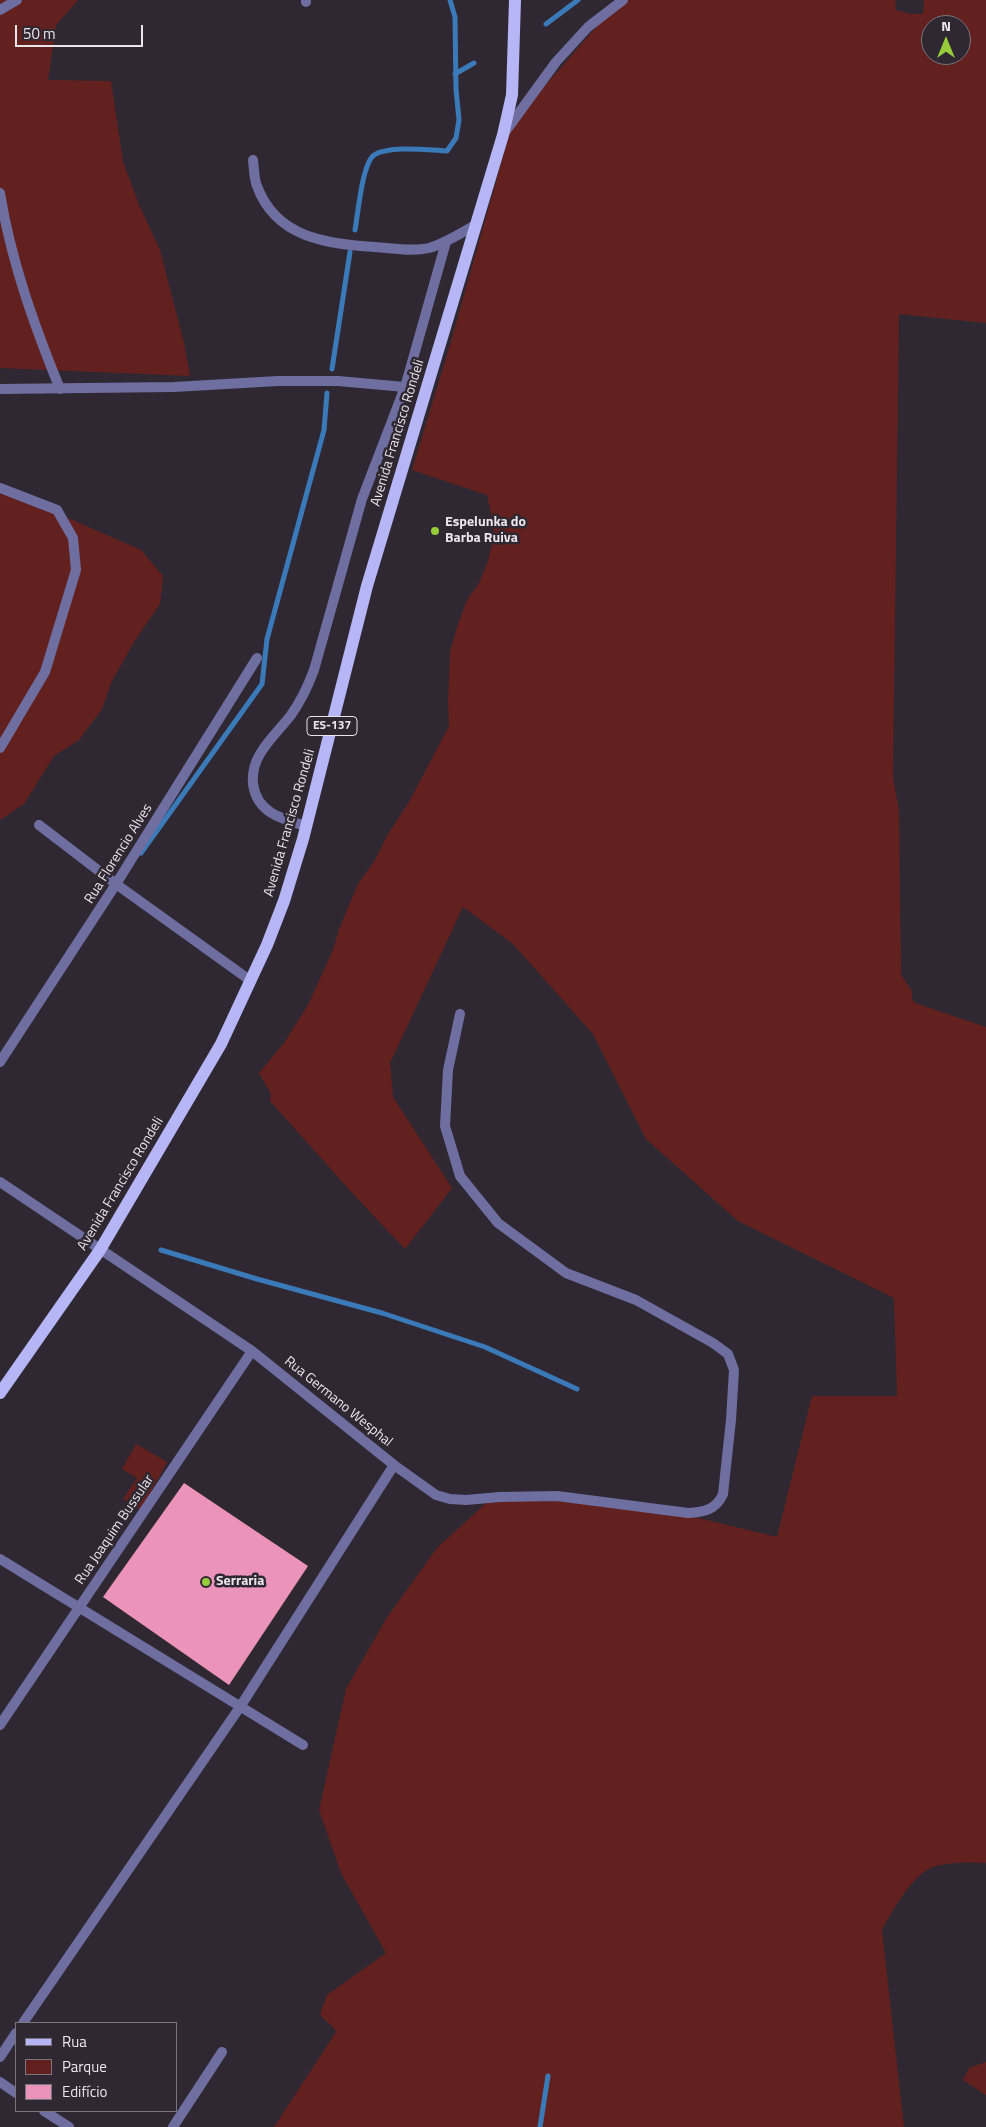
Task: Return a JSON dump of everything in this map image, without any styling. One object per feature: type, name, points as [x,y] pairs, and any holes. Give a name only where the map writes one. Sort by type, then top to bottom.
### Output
[{"type":"main road","name":"Avenida Francisco Rondeli","points":[[0,1393],[100,1250],[221,1044],[251,981],[284,901],[306,826],[367,586],[503,135],[512,95],[515,0]]},
{"type":"street","points":[[0,10],[14,0]]},
{"type":"street","points":[[503,135],[556,62],[588,27],[623,0]]},
{"type":"street","points":[[253,160],[256,186],[279,220],[299,233],[322,241],[344,245],[420,248],[446,242],[477,224]]},
{"type":"street","points":[[0,193],[5,225],[28,306],[60,389]]},
{"type":"street","points":[[306,826],[277,817],[264,808],[254,792],[254,768],[259,754],[290,716],[304,694],[311,678],[362,499],[405,387],[446,242]]},
{"type":"street","points":[[0,389],[174,387],[278,381],[338,381],[405,387]]},
{"type":"street","points":[[0,488],[57,510],[73,538],[76,570],[45,672],[0,748]]},
{"type":"street","name":"Rua Florencio Alves","points":[[0,1062],[116,884],[257,658]]},
{"type":"street","points":[[39,825],[116,884],[251,981]]},
{"type":"street","name":"Rua Germano Wesphal","points":[[0,1182],[252,1351],[394,1465],[436,1495],[450,1499],[557,1496],[688,1513],[703,1512],[712,1508],[719,1502],[722,1494],[731,1420],[734,1370],[728,1354],[713,1343],[636,1300],[566,1273],[498,1224],[460,1176],[445,1126],[448,1070],[460,1014]]},
{"type":"street","name":"Rua Joaquim Bussular","points":[[0,1725],[252,1351]]},
{"type":"street","points":[[24,2022],[240,1707],[394,1465]]},
{"type":"street","points":[[0,1559],[303,1745]]},
{"type":"street","points":[[0,2057],[15,2034]]},
{"type":"street","points":[[173,2127],[222,2052]]},
{"type":"street","points":[[0,2082],[15,2092]]},
{"type":"street","points":[[46,2112],[69,2127]]},
{"type":"green space","points":[[0,0],[78,0],[56,25],[48,80],[111,81],[123,162],[140,207],[160,250],[184,343],[190,376],[0,368]]},
{"type":"green space","points":[[619,0],[895,0],[896,10],[911,14],[923,14],[924,0],[986,0],[986,323],[899,314],[893,777],[899,811],[901,975],[912,991],[912,999],[915,1003],[986,1027],[986,1863],[967,1862],[936,1866],[928,1869],[912,1883],[882,1930],[904,2127],[274,2127],[336,2032],[320,2014],[327,1995],[386,1953],[341,1873],[319,1810],[346,1689],[386,1619],[437,1548],[496,1494],[665,1510],[777,1537],[812,1396],[897,1396],[894,1298],[738,1221],[646,1139],[593,1034],[513,944],[463,907],[390,1063],[393,1097],[452,1188],[405,1249],[270,1101],[271,1094],[259,1073],[284,1043],[308,1005],[333,950],[339,929],[358,884],[375,860],[388,834],[409,802],[449,726],[450,652],[467,600],[479,583],[488,561],[494,536],[492,518],[487,495],[412,470],[450,345],[514,118],[560,69]]},
{"type":"green space","points":[[0,491],[141,550],[163,576],[160,604],[134,642],[111,683],[102,709],[79,740],[54,756],[24,804],[0,820]]},
{"type":"green space","points":[[136,1444],[167,1462],[141,1510],[123,1499],[137,1478],[122,1469]]},
{"type":"green space","points":[[986,2062],[986,2095],[963,2080],[969,2068]]},
{"type":"building","name":"Serraria","points":[[184,1483],[308,1566],[229,1685],[103,1597]]},
{"type":"waterway","points":[[355,230],[366,168],[374,155],[399,149],[447,151],[456,138],[459,120],[456,89],[455,17],[450,0]]},
{"type":"waterway","points":[[546,24],[578,0]]},
{"type":"waterway","points":[[455,74],[474,63]]},
{"type":"waterway","points":[[332,369],[350,252]]},
{"type":"waterway","points":[[141,853],[262,684],[267,639],[324,430],[327,393]]},
{"type":"waterway","points":[[161,1250],[257,1279],[382,1313],[485,1347],[577,1389]]},
{"type":"waterway","points":[[540,2127],[548,2076]]},
{"type":"place","name":"Espelunka do Barba Ruiva","points":[[435,531]]},
{"type":"place","name":"Serraria","points":[[206,1582]]}]
